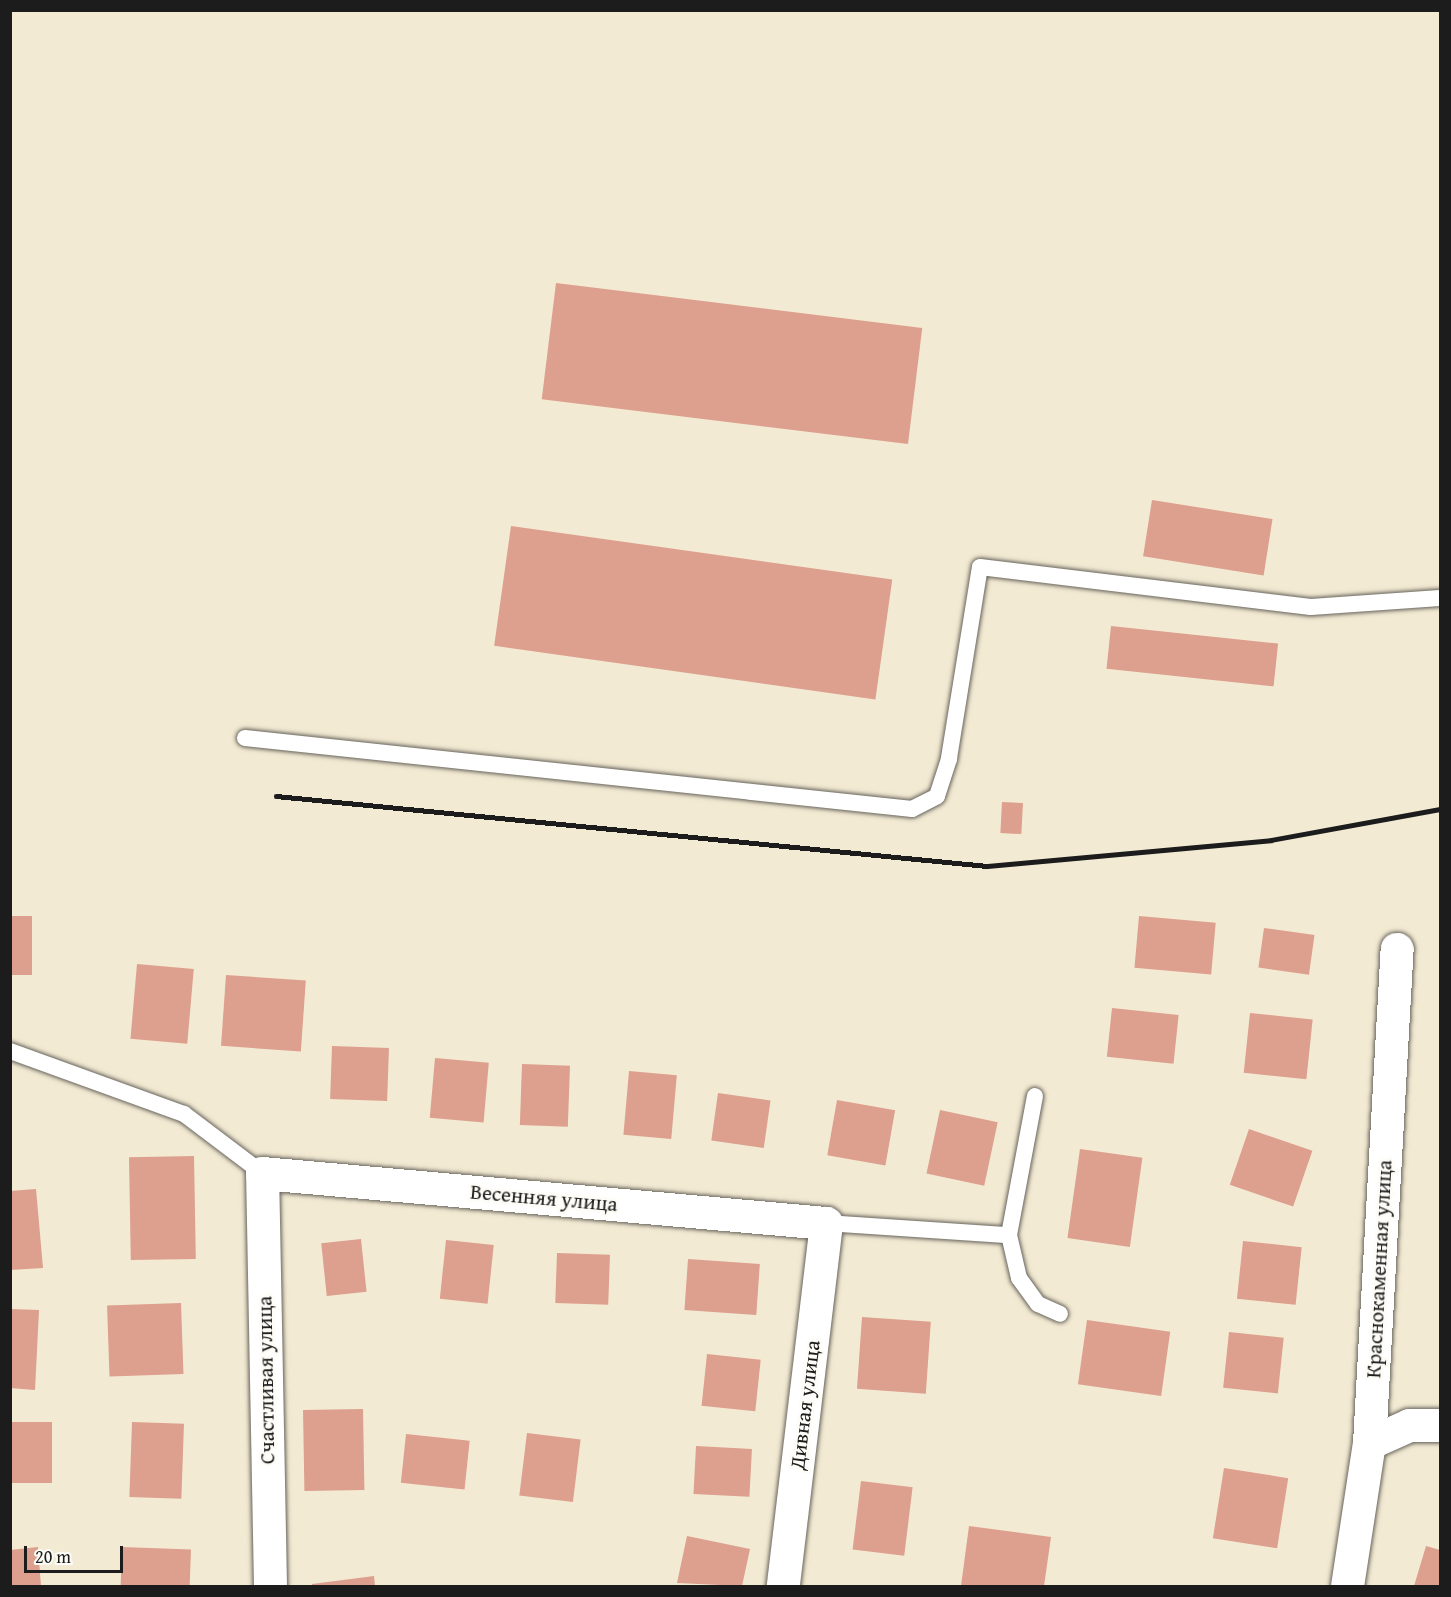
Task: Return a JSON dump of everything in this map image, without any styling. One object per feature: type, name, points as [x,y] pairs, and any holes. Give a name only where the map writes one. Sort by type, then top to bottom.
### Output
[{"type":"street","name":"Краснокаменная улица","points":[[1347,1587],[1369,1443],[1397,949]]},
{"type":"street","name":"Весенняя улица","points":[[262,1173],[826,1223]]},
{"type":"street","name":"Счастливая улица","points":[[262,1173],[270,1587]]},
{"type":"street","name":"Дивная улица","points":[[783,1587],[826,1223]]},
{"type":"street","points":[[1369,1443],[1409,1425],[1440,1425]]},
{"type":"lane","points":[[245,738],[912,809],[937,796],[949,758],[980,567],[1311,608],[1440,598]]},
{"type":"lane","points":[[10,1051],[184,1114],[262,1173]]},
{"type":"lane","points":[[1035,1096],[1009,1235],[1019,1278],[1038,1304],[1060,1314]]},
{"type":"lane","points":[[826,1223],[1009,1235]]},
{"type":"building","points":[[556,283],[922,328],[908,444],[542,399]]},
{"type":"building","points":[[1152,500],[1272,519],[1264,575],[1143,556]]},
{"type":"building","points":[[511,526],[892,580],[875,699],[494,646]]},
{"type":"building","points":[[1111,626],[1278,644],[1274,686],[1107,669]]},
{"type":"building","points":[[1002,802],[1023,803],[1021,834],[1000,833]]},
{"type":"building","points":[[10,916],[32,916],[32,975],[10,975]]},
{"type":"building","points":[[1139,916],[1216,923],[1211,975],[1134,968]]},
{"type":"building","points":[[1264,928],[1315,935],[1309,975],[1258,968]]},
{"type":"building","points":[[137,964],[194,969],[187,1044],[130,1039]]},
{"type":"building","points":[[226,975],[306,981],[301,1051],[221,1046]]},
{"type":"building","points":[[1112,1008],[1179,1015],[1174,1064],[1107,1057]]},
{"type":"building","points":[[1250,1013],[1313,1020],[1306,1079],[1244,1073]]},
{"type":"building","points":[[332,1046],[389,1048],[387,1101],[330,1099]]},
{"type":"building","points":[[435,1058],[489,1063],[484,1122],[430,1118]]},
{"type":"building","points":[[522,1064],[570,1066],[568,1127],[520,1125]]},
{"type":"building","points":[[629,1071],[677,1075],[671,1139],[623,1135]]},
{"type":"building","points":[[718,1093],[770,1100],[764,1148],[711,1141]]},
{"type":"building","points":[[837,1100],[895,1110],[885,1165],[827,1155]]},
{"type":"building","points":[[940,1110],[998,1122],[984,1186],[926,1174]]},
{"type":"building","points":[[1249,1129],[1312,1151],[1293,1207],[1230,1185]]},
{"type":"building","points":[[1080,1149],[1142,1158],[1130,1247],[1067,1238]]},
{"type":"building","points":[[194,1156],[196,1259],[131,1260],[129,1157]]},
{"type":"building","points":[[36,1189],[43,1268],[10,1270],[10,1191]]},
{"type":"building","points":[[361,1239],[367,1292],[327,1296],[321,1243]]},
{"type":"building","points":[[446,1240],[494,1245],[488,1304],[440,1299]]},
{"type":"building","points":[[1243,1241],[1302,1247],[1296,1305],[1237,1299]]},
{"type":"building","points":[[557,1253],[610,1255],[608,1305],[555,1303]]},
{"type":"building","points":[[688,1259],[760,1264],[756,1315],[684,1310]]},
{"type":"building","points":[[181,1303],[183,1374],[110,1377],[107,1306]]},
{"type":"building","points":[[10,1309],[39,1310],[35,1390],[10,1388]]},
{"type":"building","points":[[862,1317],[931,1322],[926,1394],[857,1389]]},
{"type":"building","points":[[1087,1320],[1170,1332],[1161,1396],[1078,1384]]},
{"type":"building","points":[[1229,1332],[1284,1338],[1278,1393],[1223,1388]]},
{"type":"building","points":[[707,1354],[761,1360],[755,1411],[702,1406]]},
{"type":"building","points":[[363,1409],[364,1490],[304,1491],[303,1410]]},
{"type":"building","points":[[10,1422],[52,1422],[52,1483],[10,1483]]},
{"type":"building","points":[[132,1422],[184,1424],[181,1499],[129,1497]]},
{"type":"building","points":[[527,1433],[581,1440],[573,1502],[519,1496]]},
{"type":"building","points":[[406,1434],[470,1441],[465,1489],[401,1483]]},
{"type":"building","points":[[696,1446],[752,1449],[749,1497],[693,1494]]},
{"type":"building","points":[[1224,1468],[1288,1478],[1277,1548],[1213,1538]]},
{"type":"building","points":[[861,1481],[913,1487],[904,1556],[853,1549]]},
{"type":"building","points":[[969,1526],[1051,1537],[1044,1586],[961,1586]]},
{"type":"building","points":[[687,1536],[750,1549],[742,1586],[677,1583]]},
{"type":"building","points":[[1426,1546],[1440,1550],[1440,1586],[1414,1586]]},
{"type":"building","points":[[38,1547],[41,1586],[10,1586],[10,1550]]},
{"type":"building","points":[[122,1547],[191,1549],[190,1586],[121,1586]]},
{"type":"building","points":[[374,1576],[375,1586],[312,1586],[312,1584]]},
{"type":"railway","points":[[276,796],[987,866],[1271,840],[1440,809]]}]
